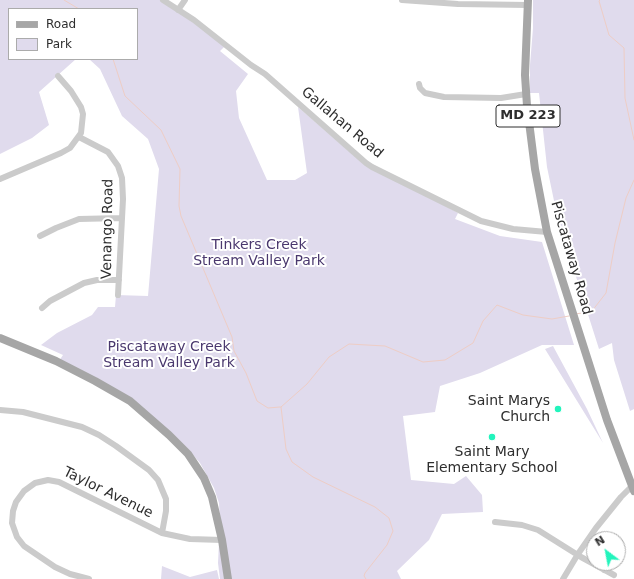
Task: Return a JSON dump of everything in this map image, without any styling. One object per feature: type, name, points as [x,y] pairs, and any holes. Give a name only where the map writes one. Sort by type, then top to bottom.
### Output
[{"type":"main road","name":"Piscataway Road","points":[[528,3],[525,60],[526,94],[535,169],[547,232],[607,420],[633,487]]},
{"type":"main road","points":[[0,338],[56,361],[130,401],[169,435],[188,454],[204,478],[212,497],[222,540],[228,579]]},
{"type":"street","name":"Gallahan Road","points":[[163,0],[265,74],[372,167],[481,221],[513,229],[547,232]]},
{"type":"street","points":[[178,10],[185,0]]},
{"type":"street","points":[[402,0],[528,3]]},
{"type":"street","points":[[0,179],[61,153],[70,148],[79,137],[83,114],[81,107],[71,91],[58,76]]},
{"type":"street","points":[[419,84],[420,88],[425,93],[444,97],[501,98],[526,94]]},
{"type":"street","name":"Venango Road","points":[[79,137],[108,152],[118,166],[123,182],[118,295]]},
{"type":"street","points":[[40,236],[80,219],[122,218]]},
{"type":"street","points":[[42,308],[56,298],[84,283],[97,280],[119,280]]},
{"type":"street","points":[[0,410],[23,412],[82,427],[99,435],[149,470],[158,480],[166,499],[166,511],[162,533]]},
{"type":"street","name":"Taylor Avenue","points":[[89,579],[70,574],[56,567],[24,546],[17,537],[12,523],[13,511],[20,496],[31,486],[48,480],[60,482],[162,533],[190,539],[222,540]]},
{"type":"street","points":[[563,579],[596,528],[621,497],[633,487]]},
{"type":"street","points":[[495,522],[535,528],[586,560]]},
{"type":"street","points":[[606,571],[614,575]]},
{"type":"green space","points":[[0,0],[161,0],[225,46],[220,51],[248,74],[236,91],[239,118],[267,180],[295,180],[307,173],[298,107],[352,154],[458,213],[455,219],[500,236],[542,242],[574,345],[542,345],[480,373],[440,386],[435,412],[403,416],[411,480],[454,484],[466,476],[482,495],[483,512],[442,514],[429,540],[397,571],[401,579],[220,579],[218,563],[220,522],[219,503],[214,488],[200,463],[187,448],[155,420],[59,361],[63,355],[41,345],[57,333],[92,315],[98,307],[115,307],[116,295],[148,296],[159,169],[148,139],[122,116],[100,69],[90,60],[138,60],[138,8],[8,8],[8,60],[75,60],[39,92],[49,125],[32,138],[0,154]]},
{"type":"green space","points":[[533,0],[634,0],[634,409],[630,411],[614,360],[612,343],[599,349],[558,220],[547,167],[539,93],[530,93]]},
{"type":"green space","points":[[553,346],[587,409],[603,443],[545,349]]},
{"type":"green space","points":[[162,566],[190,577],[217,570],[219,579],[161,579]]},
{"type":"waterway","points":[[64,0],[77,8]]},
{"type":"waterway","points":[[600,0],[599,1],[609,35],[624,48],[625,98],[634,140]]},
{"type":"waterway","points":[[113,60],[125,96],[161,130],[180,169],[179,206],[181,216],[232,337],[234,351],[246,373],[257,401],[268,408],[280,407]]},
{"type":"waterway","points":[[576,314],[592,311],[606,293],[615,243],[626,198],[634,180]]},
{"type":"waterway","points":[[281,407],[307,384],[329,357],[349,344],[385,346],[423,362],[445,360],[473,343],[483,321],[497,305],[523,315],[552,319],[569,316]]},
{"type":"waterway","points":[[281,407],[286,449],[292,462],[313,477],[375,507],[389,518],[393,531],[387,545],[365,573],[364,576],[366,579]]},
{"type":"place","name":"Saint Marys Church","points":[[558,409]]},
{"type":"place","name":"Saint Mary Elementary School","points":[[492,437]]},
{"type":"park label","name":"Tinkers Creek Stream Valley Park","points":[[259,254]]},
{"type":"park label","name":"Piscataway Creek Stream Valley Park","points":[[169,356]]}]
